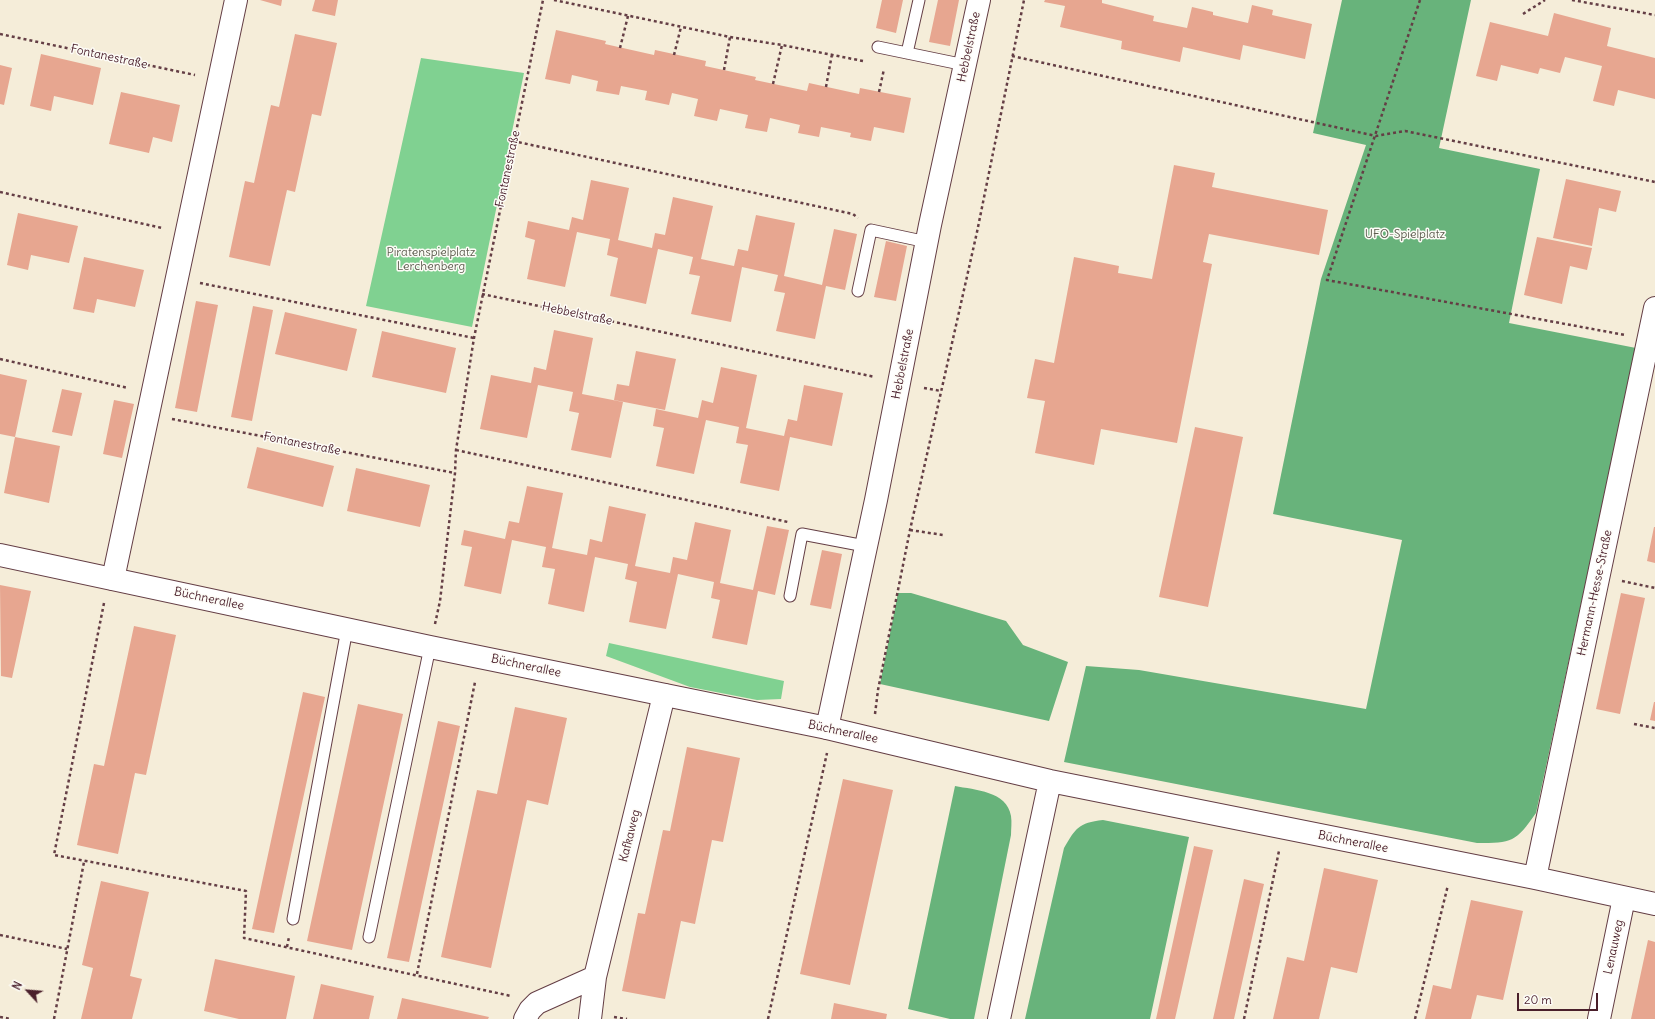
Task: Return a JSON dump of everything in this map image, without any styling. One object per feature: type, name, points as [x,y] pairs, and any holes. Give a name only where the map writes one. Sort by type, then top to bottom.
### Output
[{"type":"street","points":[[113,579],[236,0]]},
{"type":"street","name":"Hebbelstraße","points":[[827,728],[927,242],[979,0]]},
{"type":"street","name":"Hermann-Hesse-Straße","points":[[1534,878],[1655,308]]},
{"type":"street","name":"Büchnerallee","points":[[0,555],[347,629],[432,637],[664,695],[827,728],[1050,781],[1534,878],[1655,904]]},
{"type":"street","name":"Kafkaweg","points":[[590,1019],[595,977],[664,695]]},
{"type":"street","points":[[999,1019],[1050,781]]},
{"type":"street","name":"Lenauweg","points":[[1599,1019],[1624,898]]},
{"type":"street","points":[[525,1019],[530,1010],[537,1003],[595,977]]},
{"type":"lane","points":[[907,53],[918,0]]},
{"type":"lane","points":[[883,48],[965,65]]},
{"type":"lane","points":[[858,291],[871,230],[927,242]]},
{"type":"lane","points":[[790,596],[802,534],[865,546]]},
{"type":"lane","points":[[293,919],[347,629]]},
{"type":"lane","points":[[369,937],[432,637]]},
{"type":"path","name":"Fontanestraße","points":[[432,637],[440,601],[455,473],[456,450],[474,338],[543,0]]},
{"type":"path","points":[[554,0],[730,37],[832,54],[863,61],[883,48]]},
{"type":"path","points":[[874,721],[878,690],[910,530],[977,232],[1024,0]]},
{"type":"path","points":[[1420,0],[1327,280],[1648,339]]},
{"type":"path","points":[[1523,14],[1545,0]]},
{"type":"path","points":[[1572,0],[1655,15]]},
{"type":"path","points":[[620,48],[628,16]]},
{"type":"path","points":[[674,54],[681,27]]},
{"type":"path","name":"Fontanestraße","points":[[0,34],[219,80]]},
{"type":"path","points":[[724,70],[730,37]]},
{"type":"path","points":[[773,84],[782,45]]},
{"type":"path","points":[[879,92],[883,48]]},
{"type":"path","points":[[826,87],[832,54]]},
{"type":"path","points":[[1012,56],[1376,136],[1405,131],[1655,182]]},
{"type":"path","points":[[513,141],[853,214],[871,230]]},
{"type":"path","points":[[0,192],[186,233]]},
{"type":"path","points":[[177,278],[474,338]]},
{"type":"path","name":"Hebbelstraße","points":[[482,294],[883,379]]},
{"type":"path","points":[[0,359],[152,393]]},
{"type":"path","points":[[919,386],[941,391]]},
{"type":"path","name":"Fontanestraße","points":[[148,415],[455,473]]},
{"type":"path","points":[[456,450],[787,522],[802,534]]},
{"type":"path","points":[[910,530],[943,535]]},
{"type":"path","points":[[1598,576],[1655,588]]},
{"type":"path","points":[[105,599],[54,855],[84,862],[246,891],[244,938],[417,974],[509,995],[516,998]]},
{"type":"path","points":[[417,974],[477,676]]},
{"type":"path","points":[[1634,724],[1655,728]]},
{"type":"path","points":[[768,1019],[827,751]]},
{"type":"path","points":[[1244,1019],[1279,847]]},
{"type":"path","points":[[54,1019],[84,862]]},
{"type":"path","points":[[1415,1019],[1448,882]]},
{"type":"path","points":[[0,935],[68,949]]},
{"type":"path","points":[[0,1017],[11,1019]]},
{"type":"green space","name":"UFO-Spielplatz","points":[[1342,0],[1471,0],[1439,148],[1540,169],[1509,323],[1636,348],[1536,813],[1518,835],[1506,841],[1477,843],[1064,762],[1086,666],[1139,670],[1366,709],[1402,540],[1273,514],[1321,279],[1366,145],[1313,133]]},
{"type":"green space","name":"Piratenspielplatz Lerchenberg","points":[[421,58],[524,73],[472,327],[366,306]]},
{"type":"green space","points":[[898,593],[911,593],[1006,621],[1023,645],[1068,662],[1049,721],[880,684]]},
{"type":"green space","points":[[609,643],[784,681],[781,699],[757,700],[690,687],[606,656]]},
{"type":"green space","points":[[955,786],[989,793],[997,797],[1003,801],[1011,816],[1011,835],[974,1019],[950,1019],[908,1009]]},
{"type":"green space","points":[[1103,820],[1189,837],[1150,1019],[1025,1019],[1064,848],[1075,831],[1083,825]]},
{"type":"building","points":[[260,0],[282,0],[281,6]]},
{"type":"building","points":[[315,0],[338,0],[335,16],[312,11]]},
{"type":"building","points":[[882,0],[903,0],[896,33],[876,28]]},
{"type":"building","points":[[938,0],[959,0],[950,46],[929,42]]},
{"type":"building","points":[[1045,0],[1102,0],[1102,3],[1154,16],[1153,21],[1187,28],[1192,7],[1213,12],[1213,15],[1248,23],[1252,5],[1273,10],[1272,15],[1312,24],[1305,59],[1243,45],[1240,60],[1183,47],[1180,62],[1121,49],[1122,41],[1060,27],[1065,6],[1044,2]]},
{"type":"building","points":[[1554,13],[1611,28],[1607,46],[1655,58],[1655,99],[1618,90],[1614,106],[1593,101],[1602,66],[1565,57],[1560,73],[1540,68],[1538,74],[1501,65],[1497,81],[1476,76],[1490,22],[1548,36]]},
{"type":"building","points":[[556,30],[606,41],[605,44],[654,55],[655,50],[706,61],[705,66],[756,77],[755,80],[807,91],[809,83],[859,94],[860,88],[911,98],[904,133],[874,127],[871,141],[850,137],[851,133],[821,127],[819,137],[798,133],[800,125],[770,118],[767,132],[745,128],[748,115],[720,109],[717,121],[694,116],[698,99],[672,93],[669,105],[645,100],[647,91],[621,86],[619,95],[596,91],[598,81],[572,75],[570,84],[545,79]]},
{"type":"building","points":[[295,34],[337,43],[321,116],[312,114],[295,192],[287,190],[270,266],[229,257],[245,181],[254,183],[271,105],[279,107]]},
{"type":"building","points":[[41,54],[101,68],[93,105],[54,96],[51,111],[30,106]]},
{"type":"building","points":[[0,65],[12,68],[4,105],[0,104]]},
{"type":"building","points":[[121,92],[180,105],[172,142],[153,137],[149,153],[109,144]]},
{"type":"building","points":[[1174,165],[1215,173],[1212,187],[1328,210],[1319,255],[1209,234],[1203,262],[1212,264],[1177,443],[1101,429],[1094,465],[1035,453],[1045,401],[1027,398],[1035,359],[1054,363],[1074,257],[1119,266],[1118,273],[1152,279]]},
{"type":"building","points":[[1566,179],[1621,191],[1616,212],[1599,208],[1592,246],[1553,238]]},
{"type":"building","points":[[591,180],[629,188],[618,240],[652,248],[655,233],[665,235],[673,197],[713,206],[701,259],[734,266],[738,249],[748,251],[756,215],[795,223],[784,276],[822,285],[834,229],[857,234],[845,290],[826,286],[815,339],[776,331],[785,293],[774,291],[778,275],[742,267],[731,322],[691,314],[700,276],[689,274],[693,257],[658,249],[646,304],[610,296],[618,258],[607,255],[610,239],[577,232],[565,287],[527,279],[535,240],[525,237],[528,221],[569,230],[572,217],[583,220]]},
{"type":"building","points":[[18,213],[78,226],[69,263],[31,255],[28,270],[7,265]]},
{"type":"building","points":[[1537,237],[1592,248],[1587,270],[1570,266],[1562,304],[1524,295]]},
{"type":"building","points":[[886,241],[907,246],[896,301],[874,297]]},
{"type":"building","points":[[84,257],[144,270],[135,307],[97,299],[94,313],[73,309]]},
{"type":"building","points":[[196,301],[218,305],[197,412],[175,408]]},
{"type":"building","points":[[253,306],[273,310],[252,421],[231,417]]},
{"type":"building","points":[[285,312],[357,329],[347,371],[275,354]]},
{"type":"building","points":[[554,330],[593,338],[582,394],[623,402],[611,458],[571,450],[579,413],[569,411],[573,392],[538,385],[527,438],[480,429],[491,375],[531,383],[534,367],[546,370]]},
{"type":"building","points":[[382,331],[456,348],[446,393],[372,377]]},
{"type":"building","points":[[636,351],[676,359],[665,410],[614,400],[617,384],[629,386]]},
{"type":"building","points":[[721,367],[757,375],[746,428],[784,436],[788,419],[797,421],[804,385],[843,393],[832,446],[790,437],[779,491],[740,483],[748,445],[736,443],[739,427],[706,420],[694,474],[656,466],[664,428],[653,426],[656,409],[698,418],[702,400],[713,403]]},
{"type":"building","points":[[0,374],[27,380],[15,437],[0,434]]},
{"type":"building","points":[[62,389],[82,393],[72,436],[52,432]]},
{"type":"building","points":[[114,400],[134,404],[122,458],[103,454]]},
{"type":"building","points":[[1195,427],[1243,437],[1208,607],[1159,597]]},
{"type":"building","points":[[15,437],[60,446],[49,503],[4,493]]},
{"type":"building","points":[[257,447],[334,466],[323,507],[247,488]]},
{"type":"building","points":[[356,468],[430,485],[420,527],[347,511]]},
{"type":"building","points":[[527,486],[563,493],[552,548],[587,555],[590,539],[602,542],[609,506],[646,514],[635,566],[670,573],[673,557],[687,560],[695,522],[731,530],[720,583],[753,590],[767,526],[789,530],[775,595],[758,591],[747,645],[712,638],[720,600],[711,598],[714,582],[678,574],[666,629],[629,622],[637,582],[625,579],[628,564],[595,557],[584,612],[548,604],[555,569],[542,567],[546,547],[512,540],[501,594],[464,586],[472,547],[461,545],[464,530],[505,539],[509,521],[519,523]]},
{"type":"building","points":[[1655,527],[1655,563],[1647,561]]},
{"type":"building","points":[[822,550],[842,554],[831,609],[810,605]]},
{"type":"building","points":[[0,585],[31,591],[12,678],[1,676],[1,679]]},
{"type":"building","points":[[1621,593],[1645,598],[1620,714],[1596,709]]},
{"type":"building","points":[[134,626],[176,635],[146,775],[135,773],[118,854],[77,845],[94,764],[104,766]]},
{"type":"building","points":[[303,692],[325,697],[274,933],[252,929]]},
{"type":"building","points":[[1655,702],[1655,721],[1650,720]]},
{"type":"building","points":[[358,704],[403,714],[352,950],[307,941]]},
{"type":"building","points":[[515,707],[567,718],[548,805],[527,800],[491,968],[441,957],[477,790],[497,794]]},
{"type":"building","points":[[438,721],[460,726],[409,962],[387,958]]},
{"type":"building","points":[[687,747],[740,758],[723,842],[712,840],[695,924],[681,921],[665,999],[622,991],[638,913],[645,914],[663,830],[670,831]]},
{"type":"building","points":[[843,779],[893,790],[850,985],[800,974]]},
{"type":"building","points":[[1194,846],[1213,850],[1175,1019],[1156,1019]]},
{"type":"building","points":[[1324,868],[1378,880],[1357,973],[1331,967],[1319,1019],[1273,1019],[1287,957],[1304,961]]},
{"type":"building","points":[[1244,879],[1264,884],[1234,1019],[1213,1019]]},
{"type":"building","points":[[101,881],[149,892],[130,976],[142,979],[132,1019],[81,1019],[93,968],[82,965]]},
{"type":"building","points":[[1471,900],[1523,911],[1503,1000],[1477,995],[1471,1019],[1425,1019],[1433,985],[1451,989]]},
{"type":"building","points":[[1648,940],[1655,942],[1655,1019],[1631,1019]]},
{"type":"building","points":[[215,959],[295,976],[286,1019],[239,1019],[204,1011]]},
{"type":"building","points":[[321,984],[374,996],[369,1019],[313,1019]]},
{"type":"building","points":[[402,998],[489,1017],[488,1019],[397,1019]]},
{"type":"building","points":[[834,1003],[887,1014],[886,1019],[831,1019]]}]
